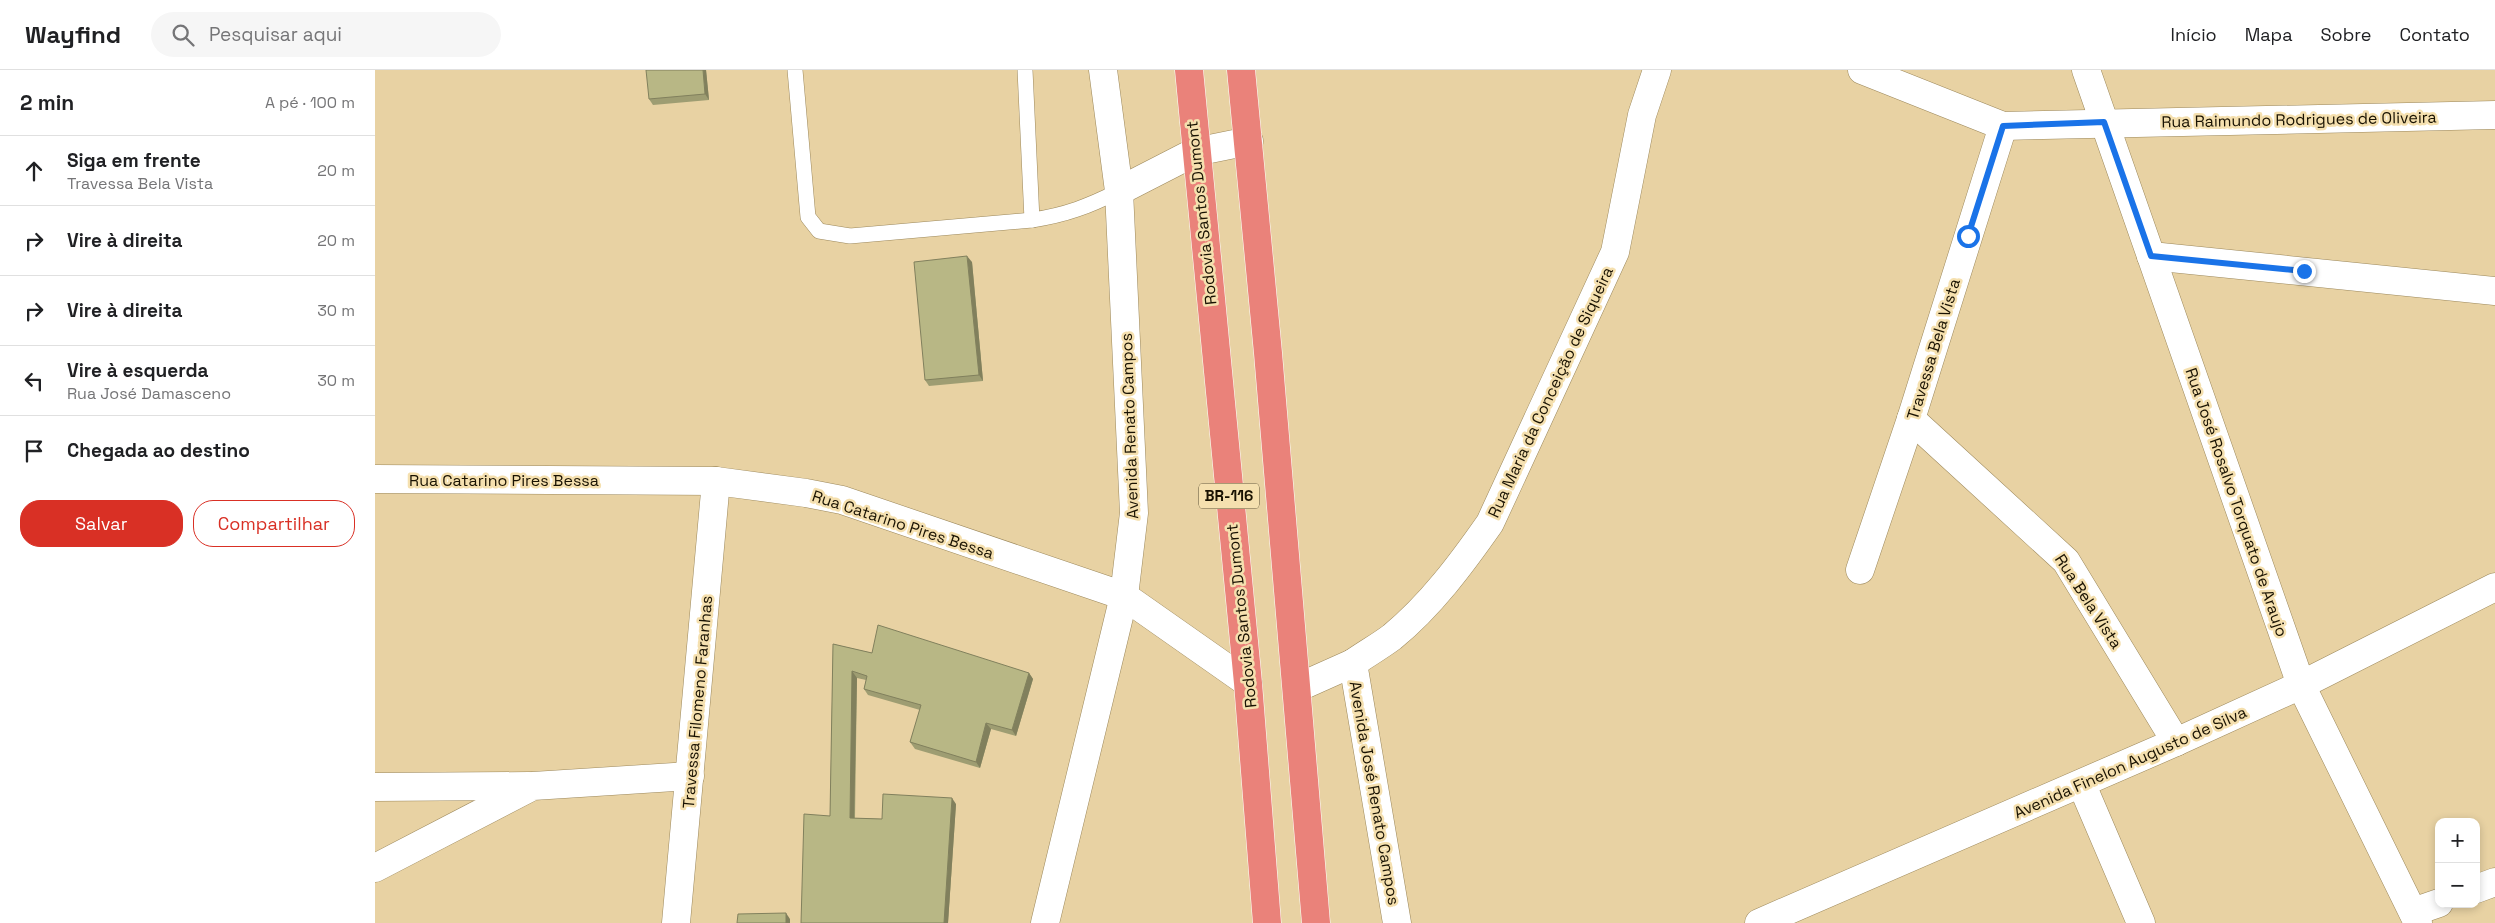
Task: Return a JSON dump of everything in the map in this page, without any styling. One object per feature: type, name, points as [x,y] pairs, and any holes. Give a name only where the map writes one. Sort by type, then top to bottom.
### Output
[{"type":"highway","name":"Rodovia Santos Dumont","points":[[1189,70],[1195,152],[1248,682],[1267,923]]},
{"type":"highway","name":"BR-116","points":[[1241,70],[1249,141],[1316,923]]},
{"type":"street","name":"Avenida Renato Campos","points":[[1045,923],[1124,596],[1134,513],[1119,191],[1103,70]]},
{"type":"street","points":[[1638,70],[1642,115]]},
{"type":"street","name":"Rua Maria da Conceição de Siqueira","points":[[1297,688],[1353,663],[1392,637],[1431,598],[1462,563],[1491,523],[1615,252],[1642,115],[1657,70]]},
{"type":"street","points":[[1862,70],[2003,126]]},
{"type":"street","name":"Rua José Rosalvo Torquato de Araujo","points":[[2086,70],[2301,685],[2415,918]]},
{"type":"street","name":"Rua Raimundo Rodrigues de Oliveira","points":[[2003,126],[2104,122],[2495,115]]},
{"type":"street","name":"Travessa Bela Vista","points":[[1860,570],[1911,419],[2003,126]]},
{"type":"street","points":[[1119,191],[1195,152],[1249,141]]},
{"type":"street","points":[[2151,256],[2495,290]]},
{"type":"street","name":"Rua Bela Vista","points":[[1911,419],[2063,557],[2177,742]]},
{"type":"street","name":"Rua Catarino Pires Bessa","points":[[375,480],[716,481],[806,493],[842,500],[1124,596],[1248,682]]},
{"type":"street","name":"Travessa Filomeno Faranhas","points":[[676,923],[716,481]]},
{"type":"street","name":"Avenida Finelon Augusto de Silva","points":[[1759,923],[2082,785],[2177,742],[2301,685],[2495,587]]},
{"type":"street","name":"Avenida José Renato Campos","points":[[1353,663],[1397,923]]},
{"type":"street","points":[[375,787],[533,786],[690,776]]},
{"type":"street","points":[[2082,785],[2141,923]]},
{"type":"street","points":[[375,868],[533,786]]},
{"type":"street","points":[[2480,888],[2495,882]]},
{"type":"street","points":[[2415,918],[2435,906]]},
{"type":"lane","points":[[795,70],[808,217],[819,231],[850,236],[1032,220],[1058,216],[1085,208],[1119,191]]},
{"type":"lane","points":[[1025,70],[1032,220]]},
{"type":"building","points":[[646,70],[703,70],[705,94],[649,99]]},
{"type":"building","points":[[967,256],[979,375],[925,380],[914,262]]},
{"type":"building","points":[[878,625],[1029,673],[1012,730],[986,723],[976,762],[910,742],[921,705],[864,689],[867,676],[852,671],[850,818],[882,819],[883,794],[952,798],[944,923],[801,923],[804,814],[830,816],[833,644],[872,653]]},
{"type":"building","points":[[786,913],[786,923],[737,923],[738,914]]},
{"type":"route","points":[[1968,236],[2003,126],[2104,122],[2151,256],[2304,271]]}]
